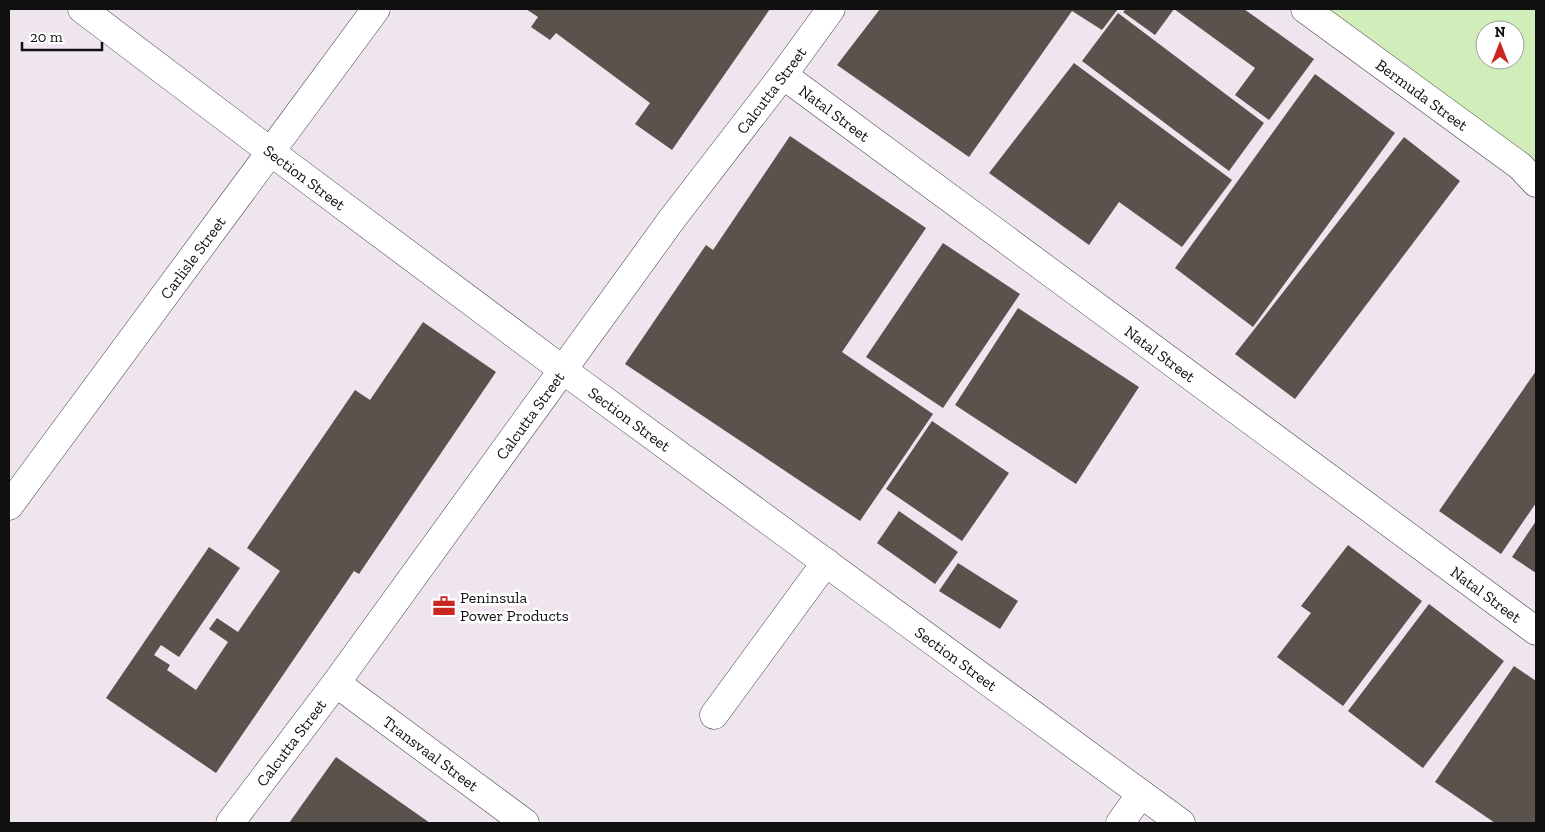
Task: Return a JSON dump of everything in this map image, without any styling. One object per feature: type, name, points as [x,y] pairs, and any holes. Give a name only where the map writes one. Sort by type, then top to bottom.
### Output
[{"type":"street","name":"Section Street","points":[[82,9],[563,370],[1182,823]]},
{"type":"street","name":"Carlisle Street","points":[[9,506],[376,9]]},
{"type":"street","name":"Calcutta Street","points":[[230,823],[336,682],[672,219],[783,75],[831,9]]},
{"type":"street","name":"Bermuda Street","points":[[1306,9],[1520,166],[1536,183]]},
{"type":"street","name":"Natal Street","points":[[783,75],[1536,632]]},
{"type":"street","points":[[714,715],[826,562]]},
{"type":"street","name":"Transvaal Street","points":[[336,682],[525,823]]},
{"type":"street","points":[[1120,823],[1142,794]]},
{"type":"shaded area","points":[[9,9],[1302,9],[1536,186],[1536,823],[9,823]]},
{"type":"green space","points":[[1327,9],[1536,9],[1536,164]]},
{"type":"building","points":[[526,9],[770,9],[672,150],[635,124],[650,103],[556,33],[550,40],[531,27],[538,17]]},
{"type":"building","points":[[880,9],[1118,9],[1102,30],[1072,11],[969,157],[837,65]]},
{"type":"building","points":[[1126,9],[1174,9],[1155,35],[1123,12]]},
{"type":"building","points":[[1174,9],[1244,9],[1314,59],[1269,120],[1235,95],[1255,68]]},
{"type":"building","points":[[1118,13],[1264,123],[1229,171],[1082,61]]},
{"type":"building","points":[[1074,63],[1232,180],[1182,247],[1119,202],[1089,245],[989,173]]},
{"type":"building","points":[[1315,74],[1395,133],[1253,327],[1175,268]]},
{"type":"building","points":[[790,136],[926,228],[842,352],[933,414],[860,521],[625,364],[706,245],[713,250]]},
{"type":"building","points":[[1404,137],[1460,181],[1295,399],[1235,354]]},
{"type":"building","points":[[943,243],[1020,294],[943,408],[866,357]]},
{"type":"building","points":[[1018,308],[1139,387],[1076,484],[955,405]]},
{"type":"building","points":[[423,322],[496,372],[359,574],[354,571],[216,773],[106,698],[209,547],[240,568],[179,657],[161,645],[154,655],[170,665],[167,670],[196,690],[228,642],[209,629],[217,618],[238,632],[280,571],[247,548],[355,390],[370,400]]},
{"type":"building","points":[[1536,371],[1536,503],[1501,554],[1439,511]]},
{"type":"building","points":[[932,421],[1009,473],[962,541],[886,489]]},
{"type":"building","points":[[899,511],[958,552],[935,584],[877,543]]},
{"type":"building","points":[[1536,521],[1536,573],[1512,557]]},
{"type":"building","points":[[1348,545],[1422,601],[1343,706],[1277,657],[1311,613],[1301,606]]},
{"type":"building","points":[[958,563],[1018,601],[1000,629],[939,591]]},
{"type":"building","points":[[1429,604],[1504,661],[1423,768],[1348,711]]},
{"type":"building","points":[[1514,666],[1536,681],[1536,823],[1495,823],[1435,782]]},
{"type":"building","points":[[336,757],[430,823],[289,823]]},
{"type":"place","name":"Peninsula Power Products","points":[[444,606]]}]
